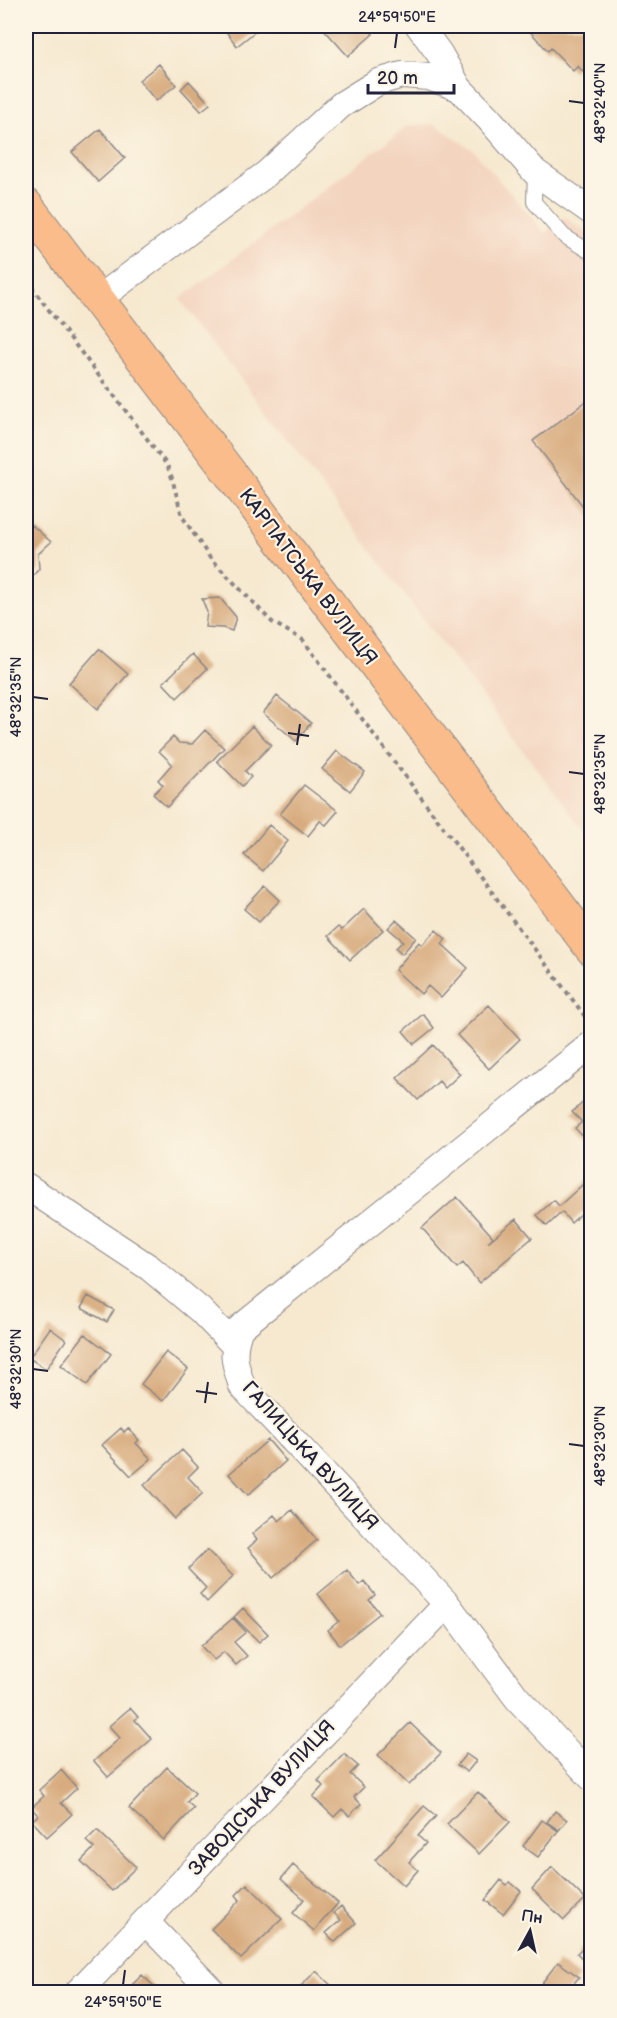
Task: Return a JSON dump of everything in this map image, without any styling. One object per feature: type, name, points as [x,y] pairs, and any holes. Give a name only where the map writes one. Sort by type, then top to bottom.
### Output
[{"type":"main road","name":"КАРПАТСЬКА ВУЛИЦЯ","points":[[26,205],[591,949]]},
{"type":"street","points":[[419,26],[439,52],[459,88],[489,118],[535,172],[591,212]]},
{"type":"street","points":[[97,300],[266,174],[341,105],[378,82],[402,75],[429,77],[459,88]]},
{"type":"street","points":[[26,1186],[150,1268],[200,1310],[234,1345],[240,1328],[591,1044]]},
{"type":"street","name":"ГАЛИЦЬКА ВУЛИЦЯ","points":[[234,1345],[234,1363],[242,1386],[447,1604],[517,1698],[591,1778]]},
{"type":"street","name":"ЗАВОДСЬКА ВУЛИЦЯ","points":[[78,1992],[447,1604]]},
{"type":"street","points":[[146,1922],[213,1992]]},
{"type":"lane","points":[[535,172],[534,202],[564,236],[591,253]]},
{"type":"path","points":[[26,280],[166,465],[172,478],[182,516],[210,558],[272,622],[303,640],[591,1025]]},
{"type":"shaded area","points":[[434,124],[473,150],[545,233],[564,217],[591,235],[591,840],[180,299],[408,126]]},
{"type":"building","points":[[236,26],[262,26],[237,46],[227,33]]},
{"type":"building","points":[[321,26],[365,26],[373,34],[348,56]]},
{"type":"building","points":[[525,26],[588,26],[592,30],[592,65],[583,72],[578,66],[573,71],[551,48],[548,51]]},
{"type":"building","points":[[159,64],[176,85],[156,101],[139,80]]},
{"type":"building","points":[[189,81],[210,104],[201,111],[181,89]]},
{"type":"building","points":[[100,129],[125,158],[98,182],[72,152]]},
{"type":"building","points":[[592,397],[592,518],[533,441]]},
{"type":"building","points":[[32,525],[51,542],[38,554],[39,569],[26,583],[26,532]]},
{"type":"building","points":[[220,598],[236,617],[232,631],[205,627],[207,612],[202,599]]},
{"type":"building","points":[[99,649],[128,674],[98,709],[69,683]]},
{"type":"building","points":[[193,654],[207,669],[177,698],[163,683]]},
{"type":"building","points":[[277,696],[311,723],[296,741],[263,713]]},
{"type":"building","points":[[252,726],[271,745],[245,771],[251,777],[242,786],[217,761]]},
{"type":"building","points":[[205,730],[224,748],[167,807],[153,794],[163,785],[158,780],[172,764],[159,751],[173,737],[179,743],[192,744]]},
{"type":"building","points":[[337,751],[365,772],[350,791],[322,769]]},
{"type":"building","points":[[304,785],[338,811],[326,825],[320,821],[308,836],[280,814]]},
{"type":"building","points":[[269,825],[288,841],[263,871],[244,855]]},
{"type":"building","points":[[265,886],[280,900],[259,922],[244,909]]},
{"type":"building","points":[[364,909],[383,930],[350,960],[328,936],[338,927],[342,930]]},
{"type":"building","points":[[396,920],[416,938],[402,954],[396,948],[403,941],[388,928]]},
{"type":"building","points":[[436,930],[446,939],[442,944],[468,968],[441,998],[428,986],[421,994],[395,970],[419,942],[422,945]]},
{"type":"building","points":[[489,1005],[520,1039],[489,1069],[457,1035]]},
{"type":"building","points":[[423,1014],[434,1028],[414,1044],[403,1031]]},
{"type":"building","points":[[433,1045],[460,1074],[445,1088],[439,1081],[418,1100],[397,1078]]},
{"type":"building","points":[[592,1095],[592,1135],[586,1140],[575,1128],[582,1122],[572,1112]]},
{"type":"building","points":[[592,1176],[592,1204],[571,1223],[562,1212],[547,1226],[537,1215],[554,1200],[559,1206]]},
{"type":"building","points":[[457,1197],[493,1237],[488,1242],[516,1219],[532,1238],[479,1283],[463,1263],[457,1268],[422,1228]]},
{"type":"building","points":[[592,1212],[592,1227],[584,1218]]},
{"type":"building","points":[[26,1283],[31,1284],[26,1302]]},
{"type":"building","points":[[88,1296],[114,1310],[107,1322],[81,1308]]},
{"type":"building","points":[[50,1328],[66,1340],[46,1369],[29,1358]]},
{"type":"building","points":[[85,1334],[111,1354],[87,1385],[61,1365]]},
{"type":"building","points":[[166,1352],[188,1369],[163,1401],[141,1384]]},
{"type":"building","points":[[121,1428],[124,1432],[128,1428],[139,1440],[136,1443],[151,1459],[131,1476],[102,1445]]},
{"type":"building","points":[[268,1440],[286,1461],[248,1495],[229,1474]]},
{"type":"building","points":[[182,1450],[198,1467],[188,1477],[203,1493],[175,1519],[144,1485]]},
{"type":"building","points":[[292,1510],[317,1540],[273,1578],[248,1548],[257,1540],[252,1534],[274,1515],[279,1521]]},
{"type":"building","points":[[207,1550],[233,1576],[207,1602],[200,1594],[206,1588],[188,1569]]},
{"type":"building","points":[[347,1570],[359,1585],[364,1581],[375,1595],[369,1600],[380,1613],[340,1645],[328,1630],[339,1621],[318,1594]]},
{"type":"building","points":[[243,1608],[268,1634],[259,1642],[234,1617]]},
{"type":"building","points":[[233,1618],[246,1632],[234,1642],[247,1656],[236,1665],[224,1652],[214,1660],[201,1646]]},
{"type":"building","points":[[130,1708],[138,1717],[135,1720],[152,1739],[108,1777],[94,1761],[120,1738],[109,1726]]},
{"type":"building","points":[[410,1723],[441,1753],[409,1785],[378,1755]]},
{"type":"building","points":[[344,1754],[358,1766],[350,1774],[364,1787],[354,1797],[361,1804],[349,1816],[342,1809],[334,1817],[313,1797],[323,1786],[318,1781]]},
{"type":"building","points":[[466,1754],[476,1761],[467,1772],[457,1765]]},
{"type":"building","points":[[167,1767],[195,1793],[187,1802],[194,1808],[164,1840],[129,1808]]},
{"type":"building","points":[[61,1770],[77,1788],[61,1803],[72,1814],[47,1837],[32,1821],[38,1815],[31,1808],[44,1796],[39,1790]]},
{"type":"building","points":[[478,1792],[510,1822],[479,1854],[447,1824]]},
{"type":"building","points":[[424,1806],[436,1816],[418,1836],[426,1843],[409,1862],[418,1870],[404,1886],[375,1860]]},
{"type":"building","points":[[555,1811],[567,1820],[559,1830],[547,1822]]},
{"type":"building","points":[[542,1820],[558,1831],[538,1857],[523,1846]]},
{"type":"building","points":[[97,1830],[136,1867],[112,1891],[81,1861],[94,1848],[86,1841]]},
{"type":"building","points":[[293,1865],[338,1903],[314,1931],[293,1913],[304,1899],[281,1879]]},
{"type":"building","points":[[552,1867],[585,1899],[564,1920],[532,1889]]},
{"type":"building","points":[[501,1880],[507,1885],[510,1882],[521,1891],[503,1914],[485,1900]]},
{"type":"building","points":[[247,1884],[282,1919],[241,1959],[211,1929],[240,1900],[236,1895]]},
{"type":"building","points":[[341,1906],[356,1923],[335,1942],[326,1933],[341,1920],[334,1913]]},
{"type":"building","points":[[592,1939],[592,1969],[577,1953]]},
{"type":"building","points":[[558,1962],[579,1977],[567,1992],[535,1992]]},
{"type":"building","points":[[316,1971],[338,1992],[295,1992]]},
{"type":"building","points":[[142,1975],[160,1992],[125,1992]]}]
